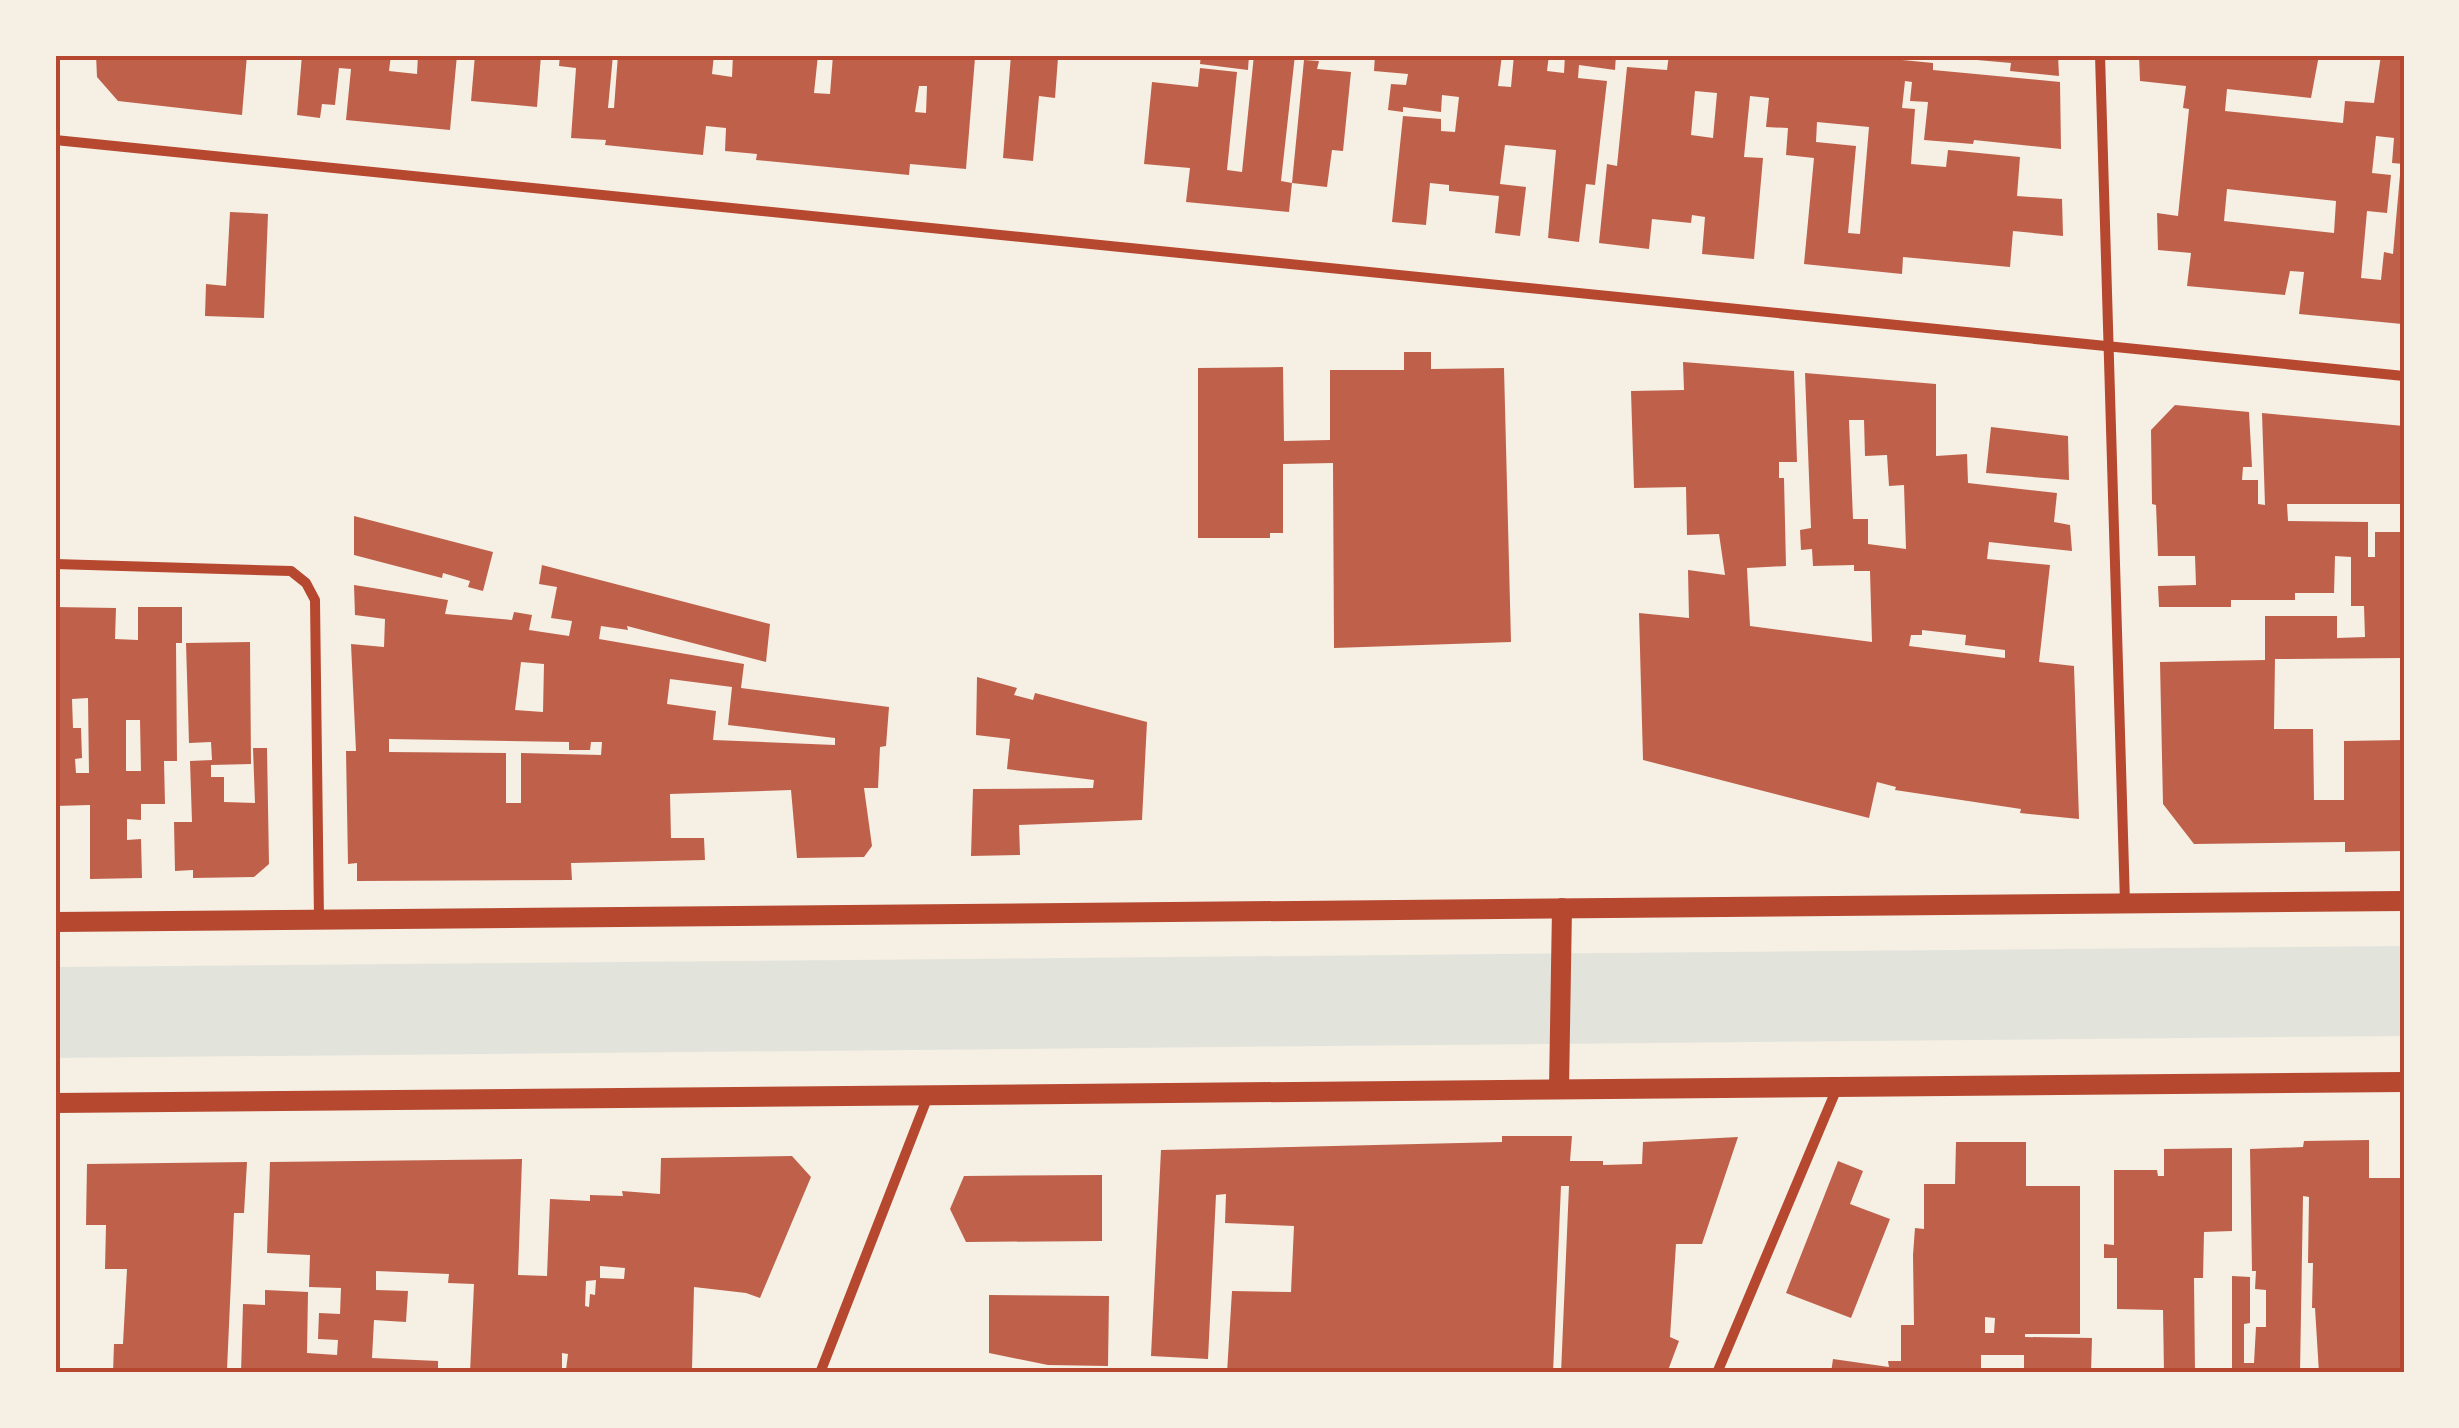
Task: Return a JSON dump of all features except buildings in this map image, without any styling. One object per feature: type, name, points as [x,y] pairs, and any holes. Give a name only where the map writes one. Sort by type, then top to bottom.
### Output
[{"type":"main road","points":[[55,922],[2404,901]]},
{"type":"main road","points":[[1560,1089],[1562,908]]},
{"type":"main road","points":[[55,1103],[2404,1082]]},
{"type":"street","points":[[2100,55],[2125,903]]},
{"type":"street","points":[[55,140],[2404,376]]},
{"type":"street","points":[[55,564],[291,571],[306,583],[314,600],[318,920]]},
{"type":"street","points":[[1717,1373],[1838,1087]]},
{"type":"street","points":[[820,1373],[928,1095]]},
{"type":"shaded area","points":[[2404,946],[2404,1036],[55,1058],[55,967]]}]
